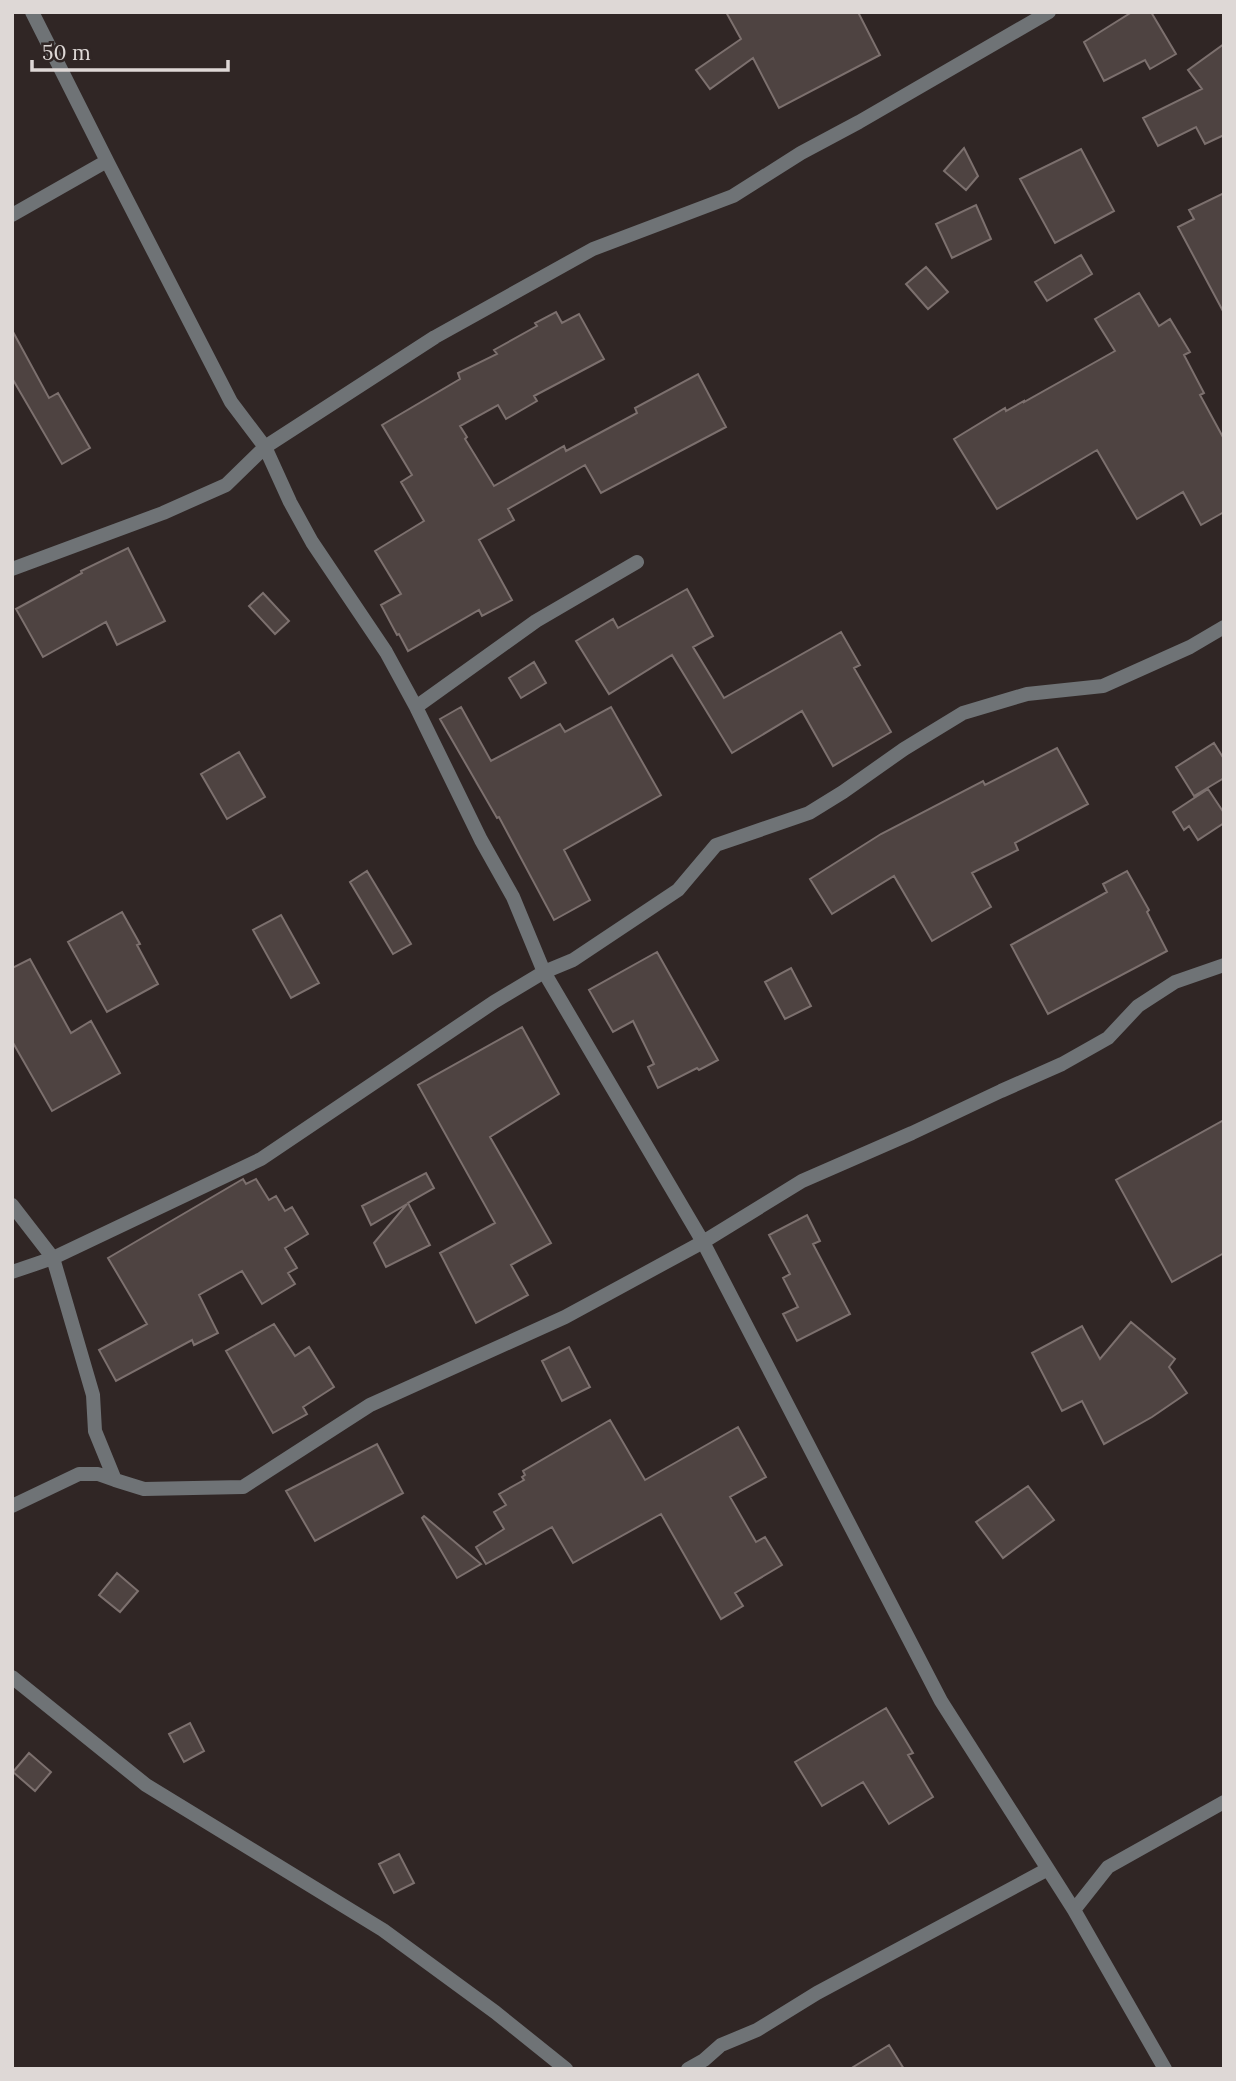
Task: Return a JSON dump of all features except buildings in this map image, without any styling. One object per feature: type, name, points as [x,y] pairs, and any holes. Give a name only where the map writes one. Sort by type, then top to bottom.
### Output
[{"type":"street","points":[[32,12],[231,402],[265,447],[312,542],[386,652],[513,897],[544,972],[703,1242],[941,1701],[1074,1910],[1165,2069]]},
{"type":"street","points":[[12,569],[163,513],[226,485],[265,447],[435,337],[593,249],[733,196],[801,153],[1049,12]]},
{"type":"street","points":[[12,215],[107,161]]},
{"type":"street","points":[[416,707],[536,621],[637,562]]},
{"type":"street","points":[[12,1272],[53,1258],[261,1159],[494,1002],[544,972],[573,960],[678,890],[716,845],[808,813],[963,713],[1027,694],[1103,686],[1190,647],[1224,627]]},
{"type":"street","points":[[12,1506],[79,1474],[98,1474],[144,1489],[243,1487],[370,1405],[565,1317],[703,1242],[802,1181],[1062,1064],[1108,1038],[1138,1006],[1174,982],[1224,965]]},
{"type":"street","points":[[12,1205],[53,1258],[93,1395],[95,1430],[116,1480]]},
{"type":"street","points":[[12,1677],[146,1785],[383,1930],[495,2012],[566,2069]]},
{"type":"street","points":[[1074,1910],[1108,1867],[1224,1802]]},
{"type":"street","points":[[688,2069],[704,2060],[720,2045],[757,2030],[817,1993],[1048,1869]]}]
